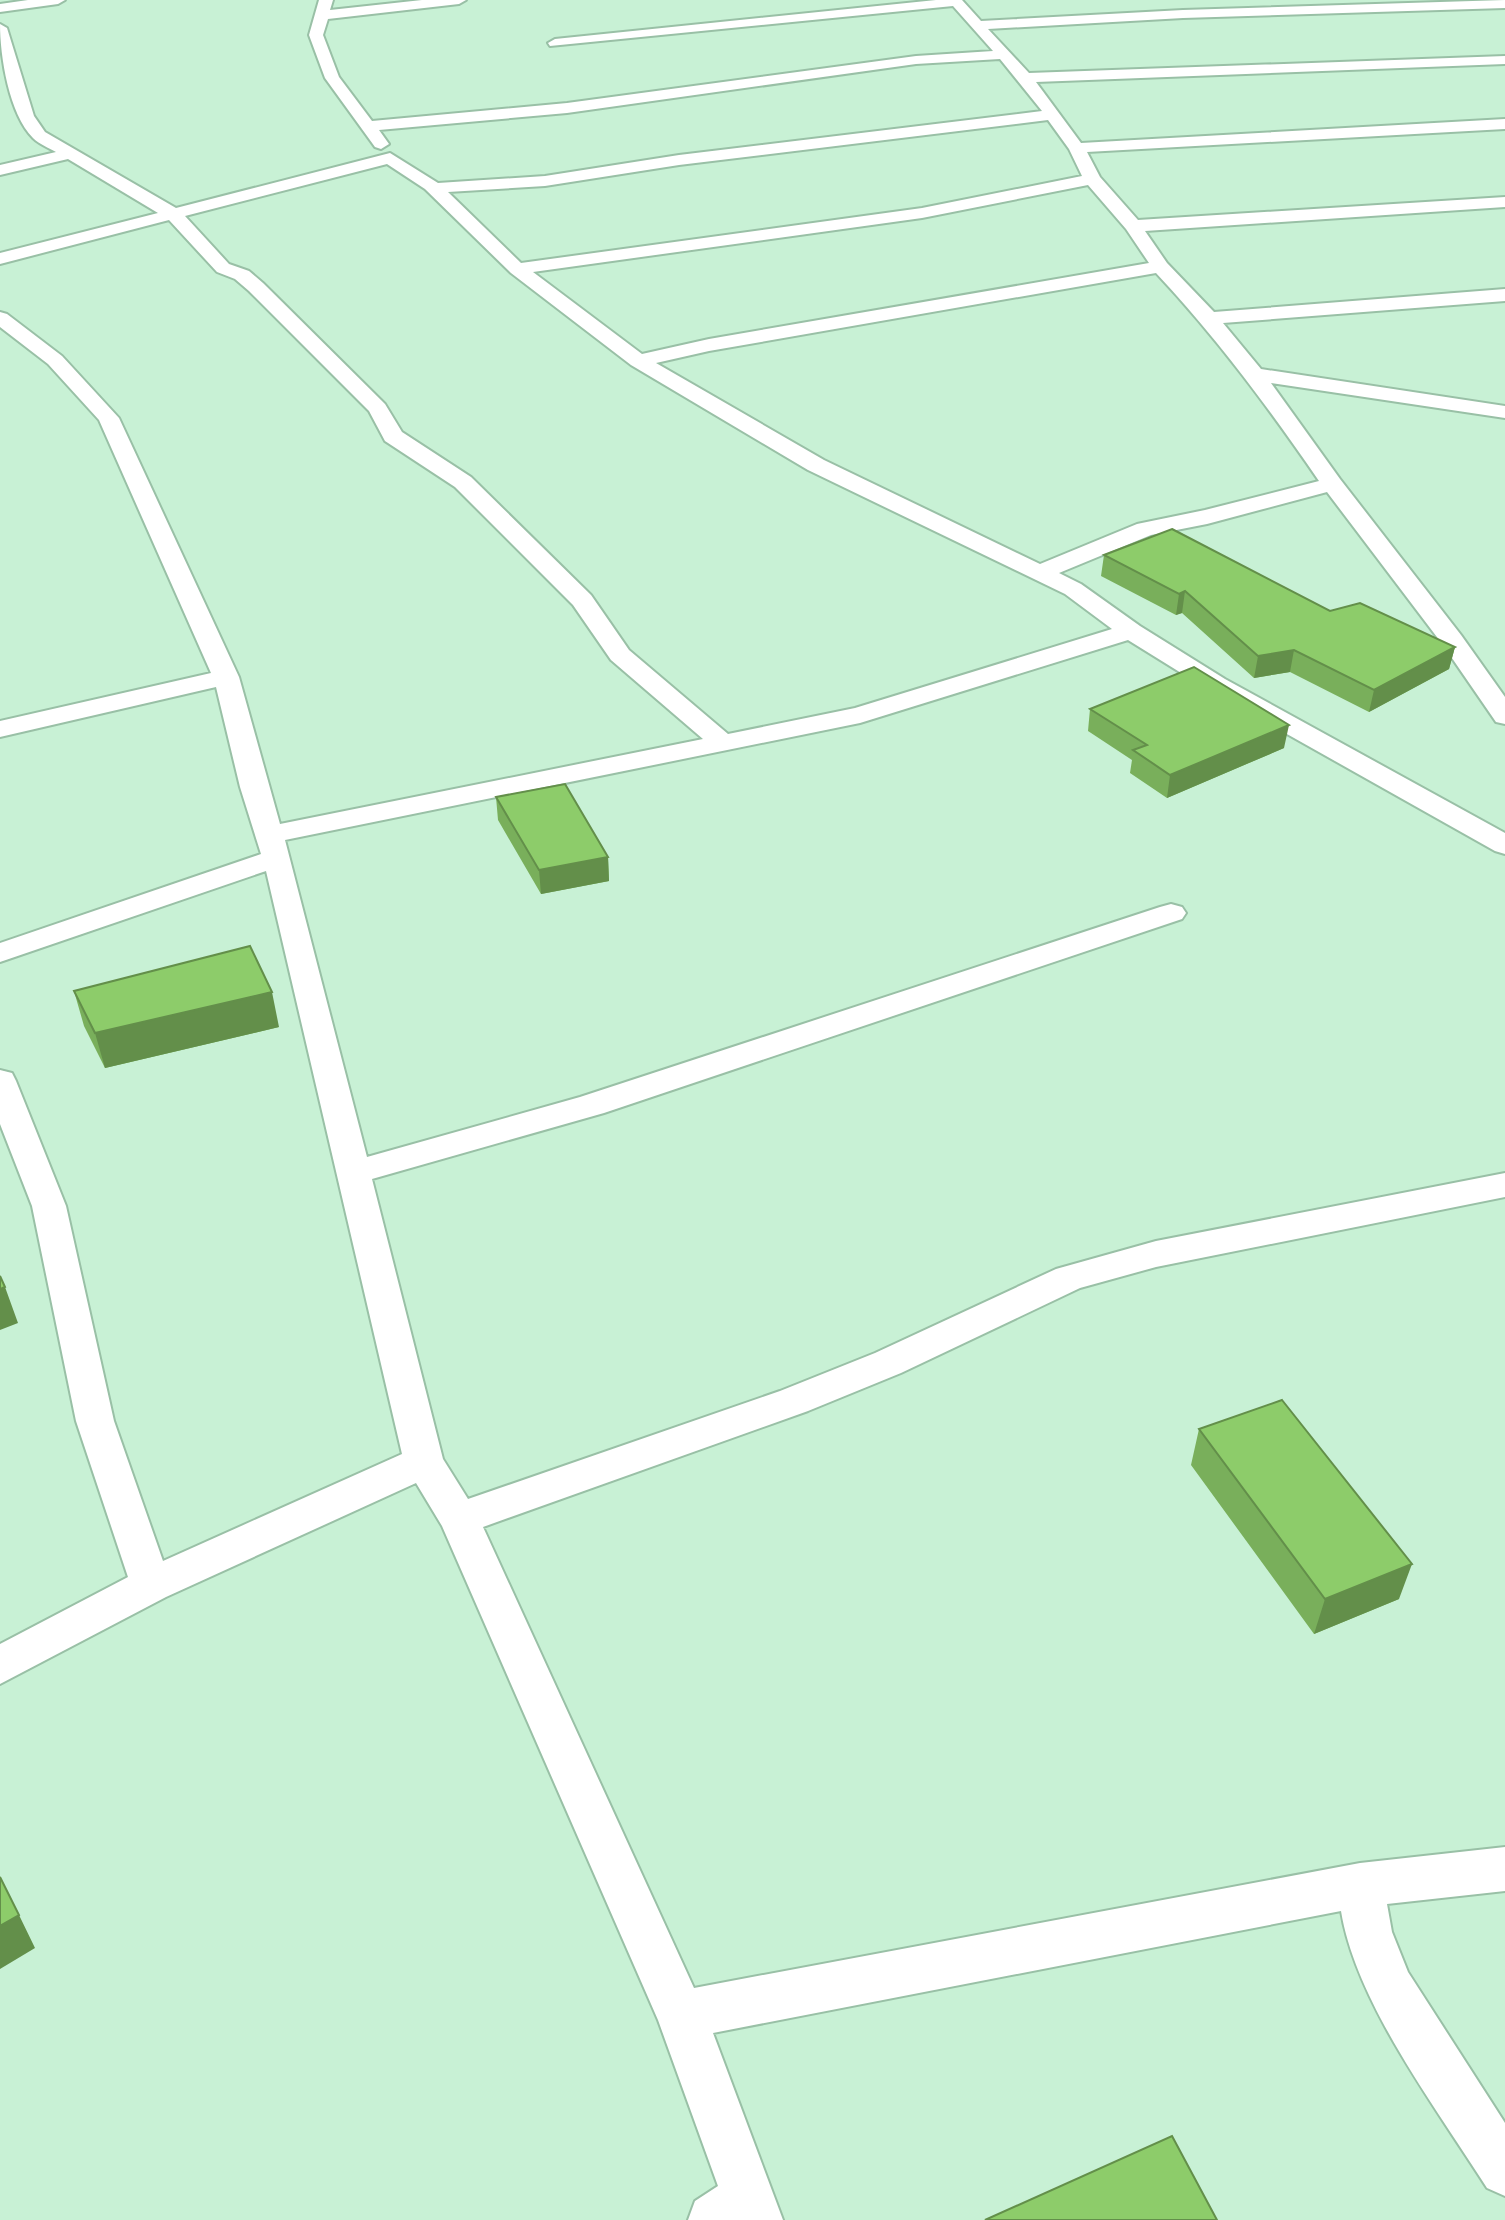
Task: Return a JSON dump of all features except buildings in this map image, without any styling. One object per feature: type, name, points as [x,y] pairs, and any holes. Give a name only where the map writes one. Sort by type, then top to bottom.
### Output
[{"type":"street","points":[[0,8],[58,0]]},
{"type":"street","points":[[458,0],[324,7],[316,35],[332,78],[390,158],[434,188],[517,269],[638,361],[816,466],[1073,589],[1131,631],[1216,684],[1505,845]]},
{"type":"street","points":[[555,43],[956,1],[1025,78],[1077,148],[1092,179],[1133,226],[1160,268],[1209,318],[1255,374],[1332,484],[1452,640],[1505,716]]},
{"type":"street","points":[[980,26],[1183,14],[1505,4]]},
{"type":"street","points":[[0,28],[19,117],[39,135],[69,154],[173,214],[223,268],[242,275],[256,287],[378,408],[393,436],[463,482],[582,600],[620,655],[721,741]]},
{"type":"street","points":[[368,127],[606,103],[916,60],[1006,54]]},
{"type":"street","points":[[1025,78],[1505,60]]},
{"type":"street","points":[[434,188],[545,181],[693,158],[1051,115]]},
{"type":"street","points":[[1077,148],[1505,124]]},
{"type":"street","points":[[0,170],[69,154]]},
{"type":"street","points":[[0,259],[390,158]]},
{"type":"street","points":[[517,269],[922,213],[1092,179]]},
{"type":"street","points":[[1133,226],[1505,202]]},
{"type":"street","points":[[638,361],[736,340],[1160,268]]},
{"type":"street","points":[[1209,318],[1505,295]]},
{"type":"street","points":[[0,318],[55,360],[109,418],[226,677],[273,846],[424,1462],[458,1519],[681,2015],[740,2212]]},
{"type":"street","points":[[1255,374],[1505,412]]},
{"type":"street","points":[[1039,573],[1145,529],[1207,517],[1332,484]]},
{"type":"street","points":[[0,953],[273,846],[721,741],[860,715],[1131,631]]},
{"type":"street","points":[[0,729],[226,677]]},
{"type":"street","points":[[354,1172],[592,1105],[1171,913]]},
{"type":"street","points":[[0,1081],[49,1206],[95,1421],[150,1585]]},
{"type":"street","points":[[458,1519],[794,1401],[888,1363],[1069,1278],[1156,1254],[1505,1185]]},
{"type":"street","points":[[0,1665],[150,1585],[424,1462]]},
{"type":"street","points":[[681,2015],[1360,1885],[1505,1869]]},
{"type":"street","points":[[1360,1885],[1368,1933],[1389,1987],[1505,2170]]}]
